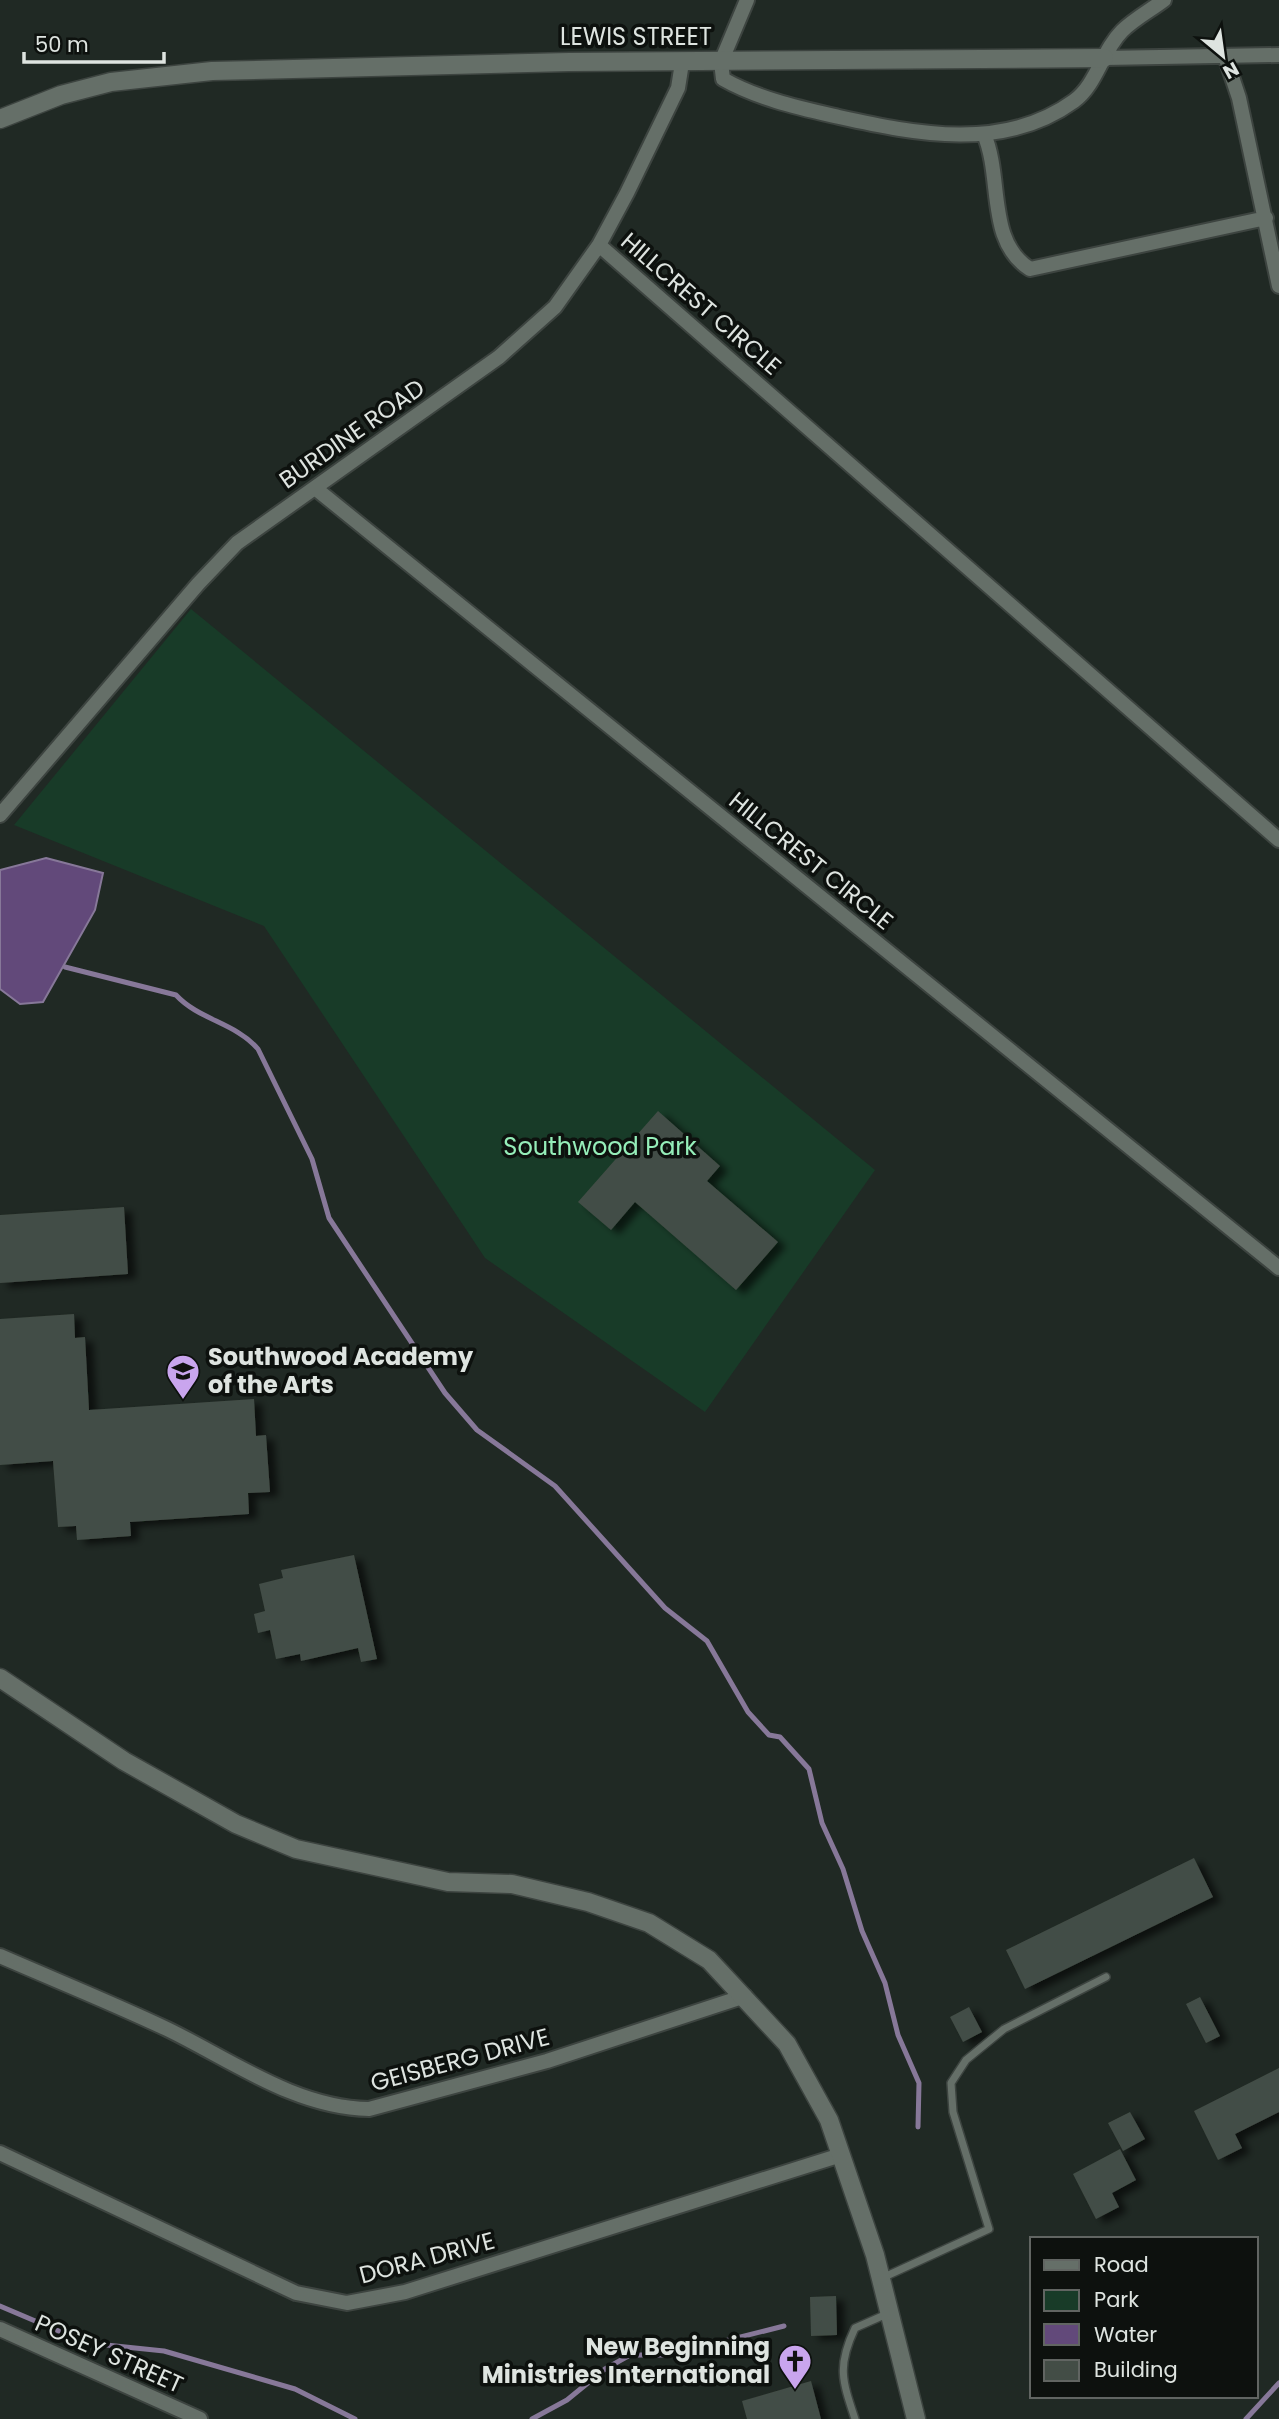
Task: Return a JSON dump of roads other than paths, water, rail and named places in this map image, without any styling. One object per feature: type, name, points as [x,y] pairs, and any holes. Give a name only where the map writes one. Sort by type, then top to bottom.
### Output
[{"type":"street","points":[[747,0],[721,62],[723,79],[740,89],[810,110],[936,135],[984,134],[1032,123],[1060,111],[1087,89],[1121,32],[1164,0]]},
{"type":"street","name":"LEWIS STREET","points":[[0,119],[61,95],[111,82],[158,75],[287,67],[1279,55]]},
{"type":"street","points":[[1225,56],[1239,98],[1279,286]]},
{"type":"street","name":"BURDINE ROAD","points":[[0,815],[198,584],[237,543],[521,340],[555,307],[599,245],[677,88],[682,62]]},
{"type":"street","points":[[984,134],[992,153],[999,226],[1018,261],[1030,269],[1101,256],[1266,218]]},
{"type":"street","name":"HILLCREST CIRCLE","points":[[599,245],[1279,840]]},
{"type":"street","name":"HILLCREST CIRCLE","points":[[315,488],[1279,1269]]},
{"type":"street","points":[[0,1678],[124,1761],[236,1824],[296,1849],[448,1882],[512,1884],[588,1902],[649,1923],[709,1960],[787,2044],[829,2120],[881,2279],[916,2419]]},
{"type":"street","name":"GEISBERG DRIVE","points":[[0,1956],[165,2028],[296,2094],[342,2108],[369,2109],[547,2061],[745,1996]]},
{"type":"street","name":"DORA DRIVE","points":[[0,2153],[296,2293],[347,2303],[405,2292],[841,2155]]},
{"type":"street","name":"POSEY STREET","points":[[0,2329],[200,2419]]},
{"type":"lane","points":[[881,2279],[989,2229],[953,2112],[951,2083],[966,2060],[1004,2029],[1106,1977]]},
{"type":"lane","points":[[855,2419],[845,2390],[842,2355],[855,2328],[890,2313]]},
{"type":"water","points":[[46,858],[103,873],[95,910],[43,1002],[20,1004],[0,989],[0,870]]},
{"type":"waterway","points":[[65,967],[176,995],[195,1010],[239,1033],[258,1049],[312,1159],[329,1218],[445,1393],[477,1430],[555,1486],[665,1608],[707,1641],[748,1712],[769,1735],[780,1737],[809,1769],[822,1823],[843,1869],[862,1931],[885,1983],[898,2035],[919,2083],[918,2127]]},
{"type":"waterway","points":[[0,2306],[87,2343],[164,2351],[295,2389],[355,2419]]},
{"type":"waterway","points":[[532,2419],[567,2400],[605,2369],[630,2355],[669,2355],[784,2326]]},
{"type":"waterway","points":[[1246,2419],[1279,2383]]},
{"type":"place","name":"Southwood Academy of the Arts","points":[[183,1401]]},
{"type":"place","name":"New Beginning Ministries International","points":[[795,2391]]},
{"type":"park label","name":"Southwood Park","points":[[600,1147]]}]
